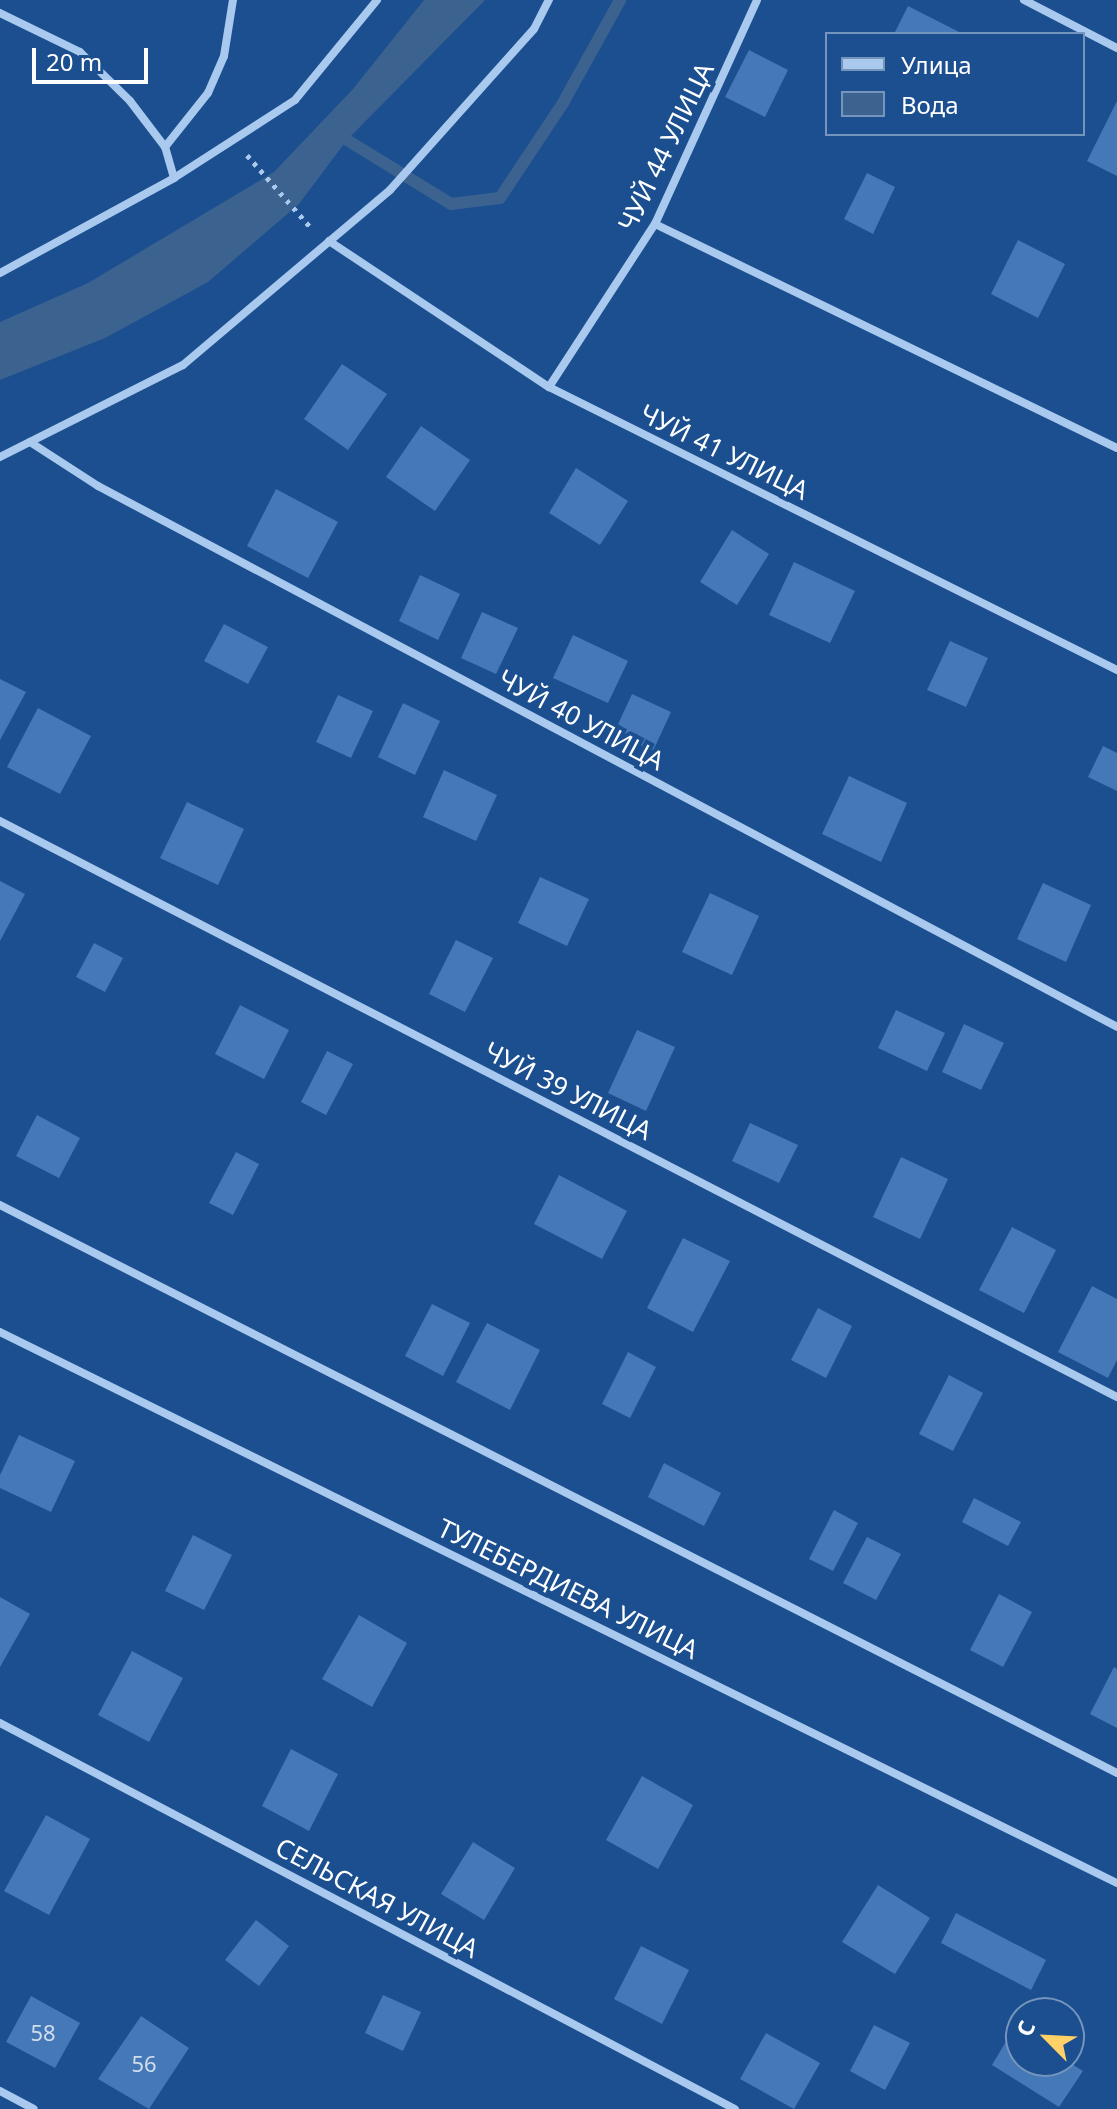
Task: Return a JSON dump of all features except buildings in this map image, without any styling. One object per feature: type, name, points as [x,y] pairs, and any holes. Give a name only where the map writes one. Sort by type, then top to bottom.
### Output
[{"type":"street","points":[[165,147],[208,93],[224,56],[233,0]]},
{"type":"street","points":[[0,273],[174,178],[295,100],[377,0]]},
{"type":"street","points":[[0,457],[183,365],[390,190],[534,29],[549,0]]},
{"type":"street","name":"ЧУЙ 44 УЛИЦА","points":[[549,387],[655,224],[757,0]]},
{"type":"street","points":[[1024,0],[1117,48]]},
{"type":"street","points":[[0,13],[80,52],[130,101],[165,147],[174,178]]},
{"type":"street","points":[[655,224],[1117,448]]},
{"type":"street","name":"ЧУЙ 41 УЛИЦА","points":[[329,241],[549,387],[1117,670]]},
{"type":"street","name":"ЧУЙ 40 УЛИЦА","points":[[30,442],[98,486],[1117,1027]]},
{"type":"street","name":"ЧУЙ 39 УЛИЦА","points":[[0,821],[1117,1397]]},
{"type":"street","points":[[0,1205],[1117,1773]]},
{"type":"street","name":"ТУЛЕБЕРДИЕВА УЛИЦА","points":[[0,1332],[1117,1883]]},
{"type":"street","name":"СЕЛЬСКАЯ УЛИЦА","points":[[0,1723],[735,2109]]},
{"type":"street","points":[[0,2091],[34,2109]]},
{"type":"path","points":[[253,162],[312,229]]},
{"type":"water","points":[[424,0],[485,0],[347,140],[299,204],[208,282],[105,338],[0,380],[0,322],[88,283],[274,172],[353,89]]},
{"type":"waterway","points":[[347,140],[451,204],[500,198],[563,103],[620,0]]}]
